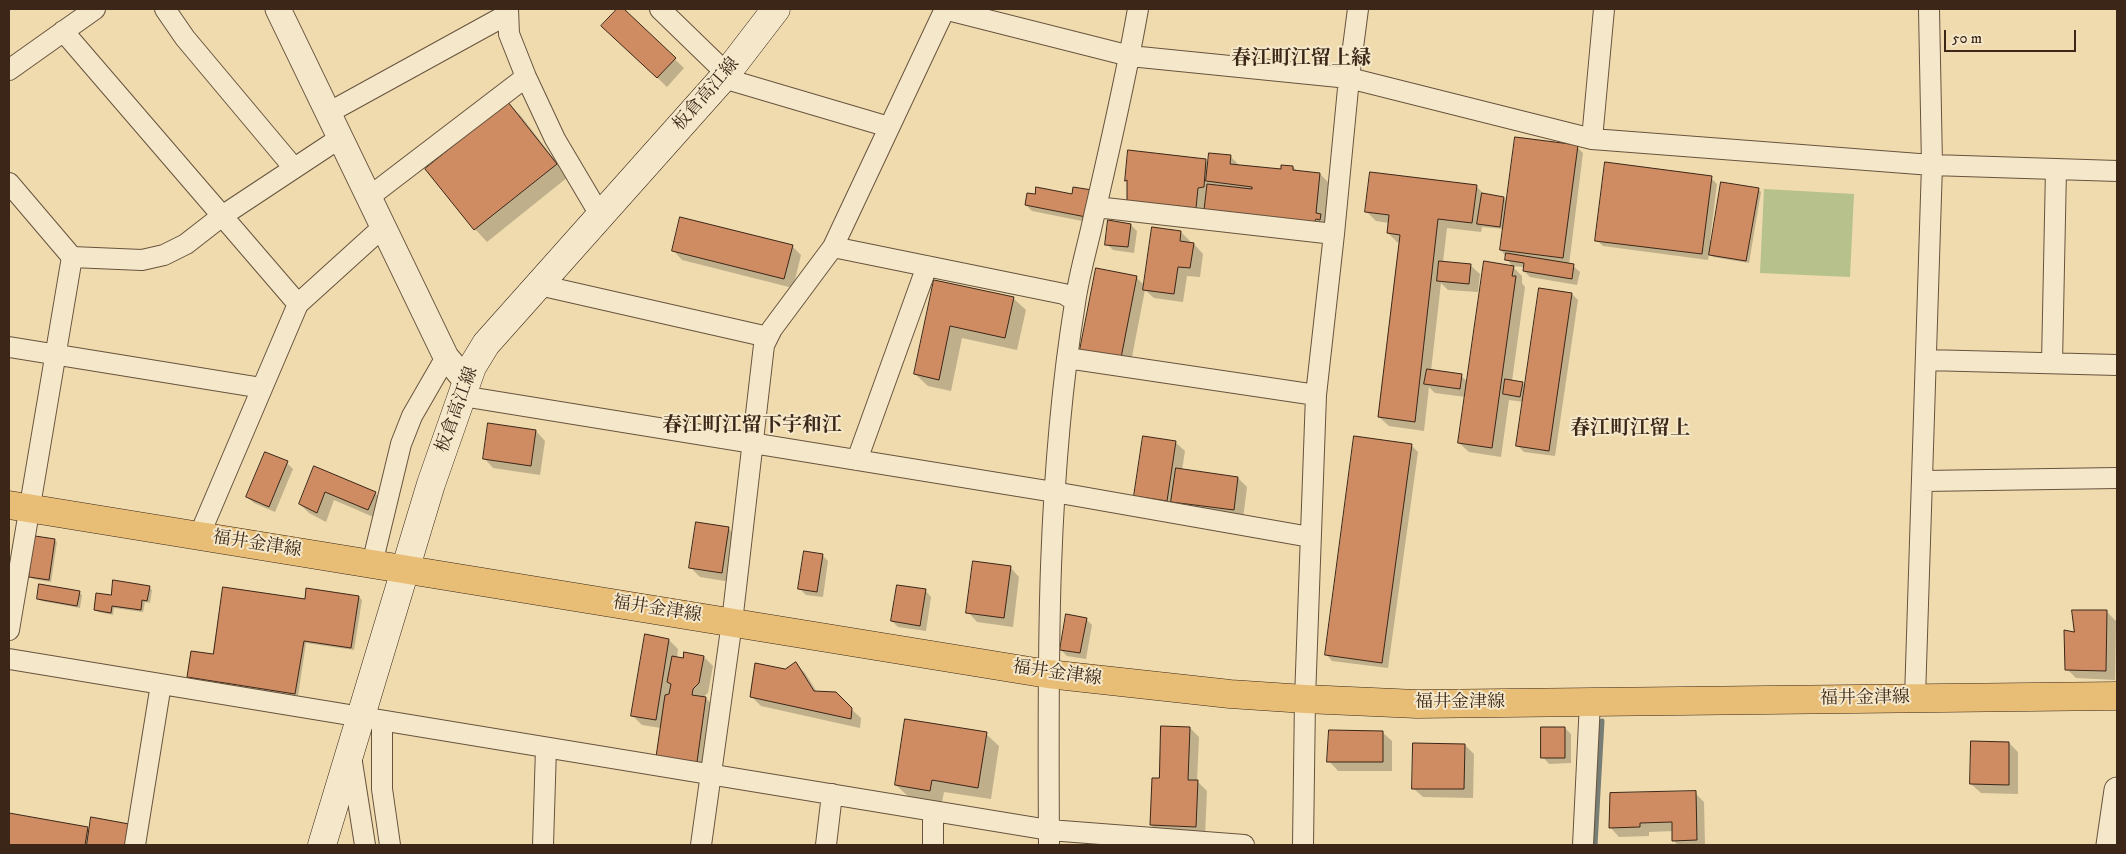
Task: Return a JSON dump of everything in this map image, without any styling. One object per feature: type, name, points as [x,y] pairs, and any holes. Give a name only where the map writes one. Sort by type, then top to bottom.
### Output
[{"type":"main road","name":"板倉高江線","points":[[322,845],[351,752],[372,719],[405,569],[431,484],[472,367],[486,344],[725,76],[776,9]]},
{"type":"main road","name":"福井金津線","points":[[20,506],[1048,674],[1158,687],[1305,699],[1416,704],[2117,696]]},
{"type":"street","points":[[9,70],[95,9]]},
{"type":"street","points":[[165,9],[185,38],[294,168]]},
{"type":"street","points":[[278,9],[446,357],[465,389],[753,443],[1054,492],[1310,537]]},
{"type":"street","points":[[660,9],[725,76],[889,127]]},
{"type":"street","points":[[700,845],[732,622],[764,345],[772,329],[833,247],[945,9],[1130,56],[1349,78],[1592,139],[1932,165],[2117,171]]},
{"type":"street","points":[[1049,837],[1048,674],[1054,492],[1061,404],[1075,301],[1130,56],[1138,9]]},
{"type":"street","points":[[1303,845],[1305,699],[1316,395],[1358,9]]},
{"type":"street","points":[[1592,139],[1604,9]]},
{"type":"street","points":[[1915,698],[1932,165],[1929,9]]},
{"type":"street","points":[[328,113],[508,11],[509,34],[526,77],[555,139],[600,215]]},
{"type":"street","points":[[63,31],[298,304]]},
{"type":"street","points":[[369,197],[526,77]]},
{"type":"street","points":[[9,183],[72,257],[142,260],[164,255],[186,244],[222,216],[340,138]]},
{"type":"street","points":[[2052,363],[2056,169]]},
{"type":"street","points":[[1096,207],[1334,234]]},
{"type":"street","points":[[199,536],[298,304],[383,227]]},
{"type":"street","points":[[833,247],[1064,294],[1075,301]]},
{"type":"street","points":[[9,630],[20,506],[57,354],[72,257]]},
{"type":"street","points":[[857,460],[927,266]]},
{"type":"street","points":[[539,285],[768,338]]},
{"type":"street","points":[[9,346],[262,388]]},
{"type":"street","points":[[372,564],[401,444],[412,416],[446,357]]},
{"type":"street","points":[[1067,358],[1316,395]]},
{"type":"street","points":[[1926,360],[2117,365]]},
{"type":"street","points":[[1923,480],[2117,478]]},
{"type":"street","points":[[9,659],[933,811],[1049,837],[1244,845]]},
{"type":"street","points":[[135,845],[161,684]]},
{"type":"street","points":[[1584,845],[1590,702]]},
{"type":"street","points":[[372,719],[390,845]]},
{"type":"street","points":[[543,845],[546,748]]},
{"type":"street","points":[[351,752],[365,845]]},
{"type":"street","points":[[2109,845],[2117,790]]},
{"type":"street","points":[[826,845],[832,794]]},
{"type":"street","points":[[933,811],[933,845]]},
{"type":"green space","points":[[1764,189],[1854,194],[1850,277],[1760,273]]},
{"type":"building","points":[[617,9],[624,9],[676,58],[657,78],[601,26]]},
{"type":"building","points":[[508,102],[557,164],[474,230],[425,169]]},
{"type":"building","points":[[1515,137],[1578,145],[1563,258],[1500,250]]},
{"type":"building","points":[[1128,150],[1206,159],[1204,187],[1198,188],[1196,208],[1127,201],[1127,180],[1125,181]]},
{"type":"building","points":[[1209,153],[1231,155],[1230,164],[1281,169],[1281,165],[1293,166],[1293,170],[1320,173],[1316,213],[1321,214],[1320,220],[1316,219],[1314,223],[1204,210],[1207,184],[1252,189],[1252,187],[1206,181]]},
{"type":"building","points":[[1605,162],[1712,176],[1702,254],[1595,241]]},
{"type":"building","points":[[1370,172],[1477,185],[1472,223],[1438,219],[1415,422],[1378,417],[1400,235],[1387,233],[1389,215],[1365,212]]},
{"type":"building","points":[[1721,182],[1759,188],[1746,261],[1709,255]]},
{"type":"building","points":[[1036,187],[1072,194],[1073,187],[1092,190],[1086,217],[1025,205],[1027,193],[1035,194]]},
{"type":"building","points":[[1482,193],[1504,197],[1500,227],[1477,224]]},
{"type":"building","points":[[680,217],[793,245],[784,279],[672,251]]},
{"type":"building","points":[[1108,220],[1131,224],[1128,247],[1105,245]]},
{"type":"building","points":[[1152,227],[1181,231],[1180,241],[1194,243],[1190,268],[1178,267],[1174,294],[1143,290]]},
{"type":"building","points":[[1506,253],[1574,264],[1572,279],[1523,271],[1524,263],[1505,260]]},
{"type":"building","points":[[1439,261],[1471,264],[1469,284],[1437,281]]},
{"type":"building","points":[[1484,261],[1514,266],[1512,276],[1516,276],[1492,448],[1458,443]]},
{"type":"building","points":[[1096,268],[1137,276],[1121,358],[1080,350]]},
{"type":"building","points":[[934,280],[1014,297],[1005,338],[950,326],[939,380],[914,374]]},
{"type":"building","points":[[1539,288],[1572,293],[1549,451],[1516,446]]},
{"type":"building","points":[[1427,369],[1462,374],[1460,389],[1424,384]]},
{"type":"building","points":[[1505,379],[1523,382],[1520,397],[1503,394]]},
{"type":"building","points":[[488,423],[536,430],[531,466],[483,459]]},
{"type":"building","points":[[1143,436],[1176,441],[1167,501],[1134,496]]},
{"type":"building","points":[[1354,436],[1412,444],[1382,663],[1325,655]]},
{"type":"building","points":[[265,452],[288,461],[269,507],[246,497]]},
{"type":"building","points":[[314,466],[376,492],[368,510],[325,492],[317,513],[299,504]]},
{"type":"building","points":[[1176,468],[1238,477],[1234,510],[1171,502]]},
{"type":"building","points":[[696,522],[729,527],[722,573],[689,568]]},
{"type":"building","points":[[35,536],[55,539],[49,580],[29,577]]},
{"type":"building","points":[[804,551],[823,554],[817,592],[798,589]]},
{"type":"building","points":[[973,561],[1011,566],[1004,618],[966,613]]},
{"type":"building","points":[[113,580],[150,586],[147,601],[142,600],[141,610],[112,606],[111,613],[94,610],[96,593],[111,595]]},
{"type":"building","points":[[39,584],[80,591],[77,606],[37,599]]},
{"type":"building","points":[[897,585],[926,589],[920,626],[891,621]]},
{"type":"building","points":[[223,587],[305,599],[306,588],[359,596],[351,648],[304,641],[295,694],[187,677],[191,651],[213,654]]},
{"type":"building","points":[[2072,610],[2107,610],[2106,671],[2065,670],[2064,630],[2074,632]]},
{"type":"building","points":[[1066,614],[1087,618],[1080,653],[1060,650]]},
{"type":"building","points":[[645,634],[669,639],[656,720],[631,716]]},
{"type":"building","points":[[684,652],[704,656],[699,683],[693,689],[692,695],[706,697],[697,762],[656,757],[665,695],[669,694],[671,684],[667,682],[672,656],[683,658]]},
{"type":"building","points":[[796,662],[814,691],[836,692],[852,708],[851,719],[750,697],[755,663],[785,669]]},
{"type":"building","points":[[905,719],[987,732],[978,788],[932,780],[930,791],[895,785]]},
{"type":"building","points":[[1161,726],[1190,727],[1188,780],[1198,780],[1196,827],[1150,825],[1152,778],[1159,778]]},
{"type":"building","points":[[1541,727],[1565,727],[1565,758],[1541,758]]},
{"type":"building","points":[[1329,730],[1383,731],[1383,762],[1327,762]]},
{"type":"building","points":[[1971,741],[2009,742],[2009,785],[1970,784]]},
{"type":"building","points":[[1413,743],[1465,744],[1464,789],[1412,789]]},
{"type":"building","points":[[1696,791],[1697,840],[1672,841],[1672,822],[1640,823],[1640,827],[1609,828],[1610,793]]},
{"type":"building","points":[[9,813],[88,827],[85,845],[9,845]]},
{"type":"building","points":[[91,817],[129,824],[125,845],[87,845]]},
{"type":"waterway","points":[[1595,845],[1602,721]]},
{"type":"district","name":"春江町江留上緑","points":[[1301,60]]},
{"type":"district","name":"春江町江留下宇和江","points":[[752,427]]},
{"type":"district","name":"春江町江留上","points":[[1630,430]]}]
